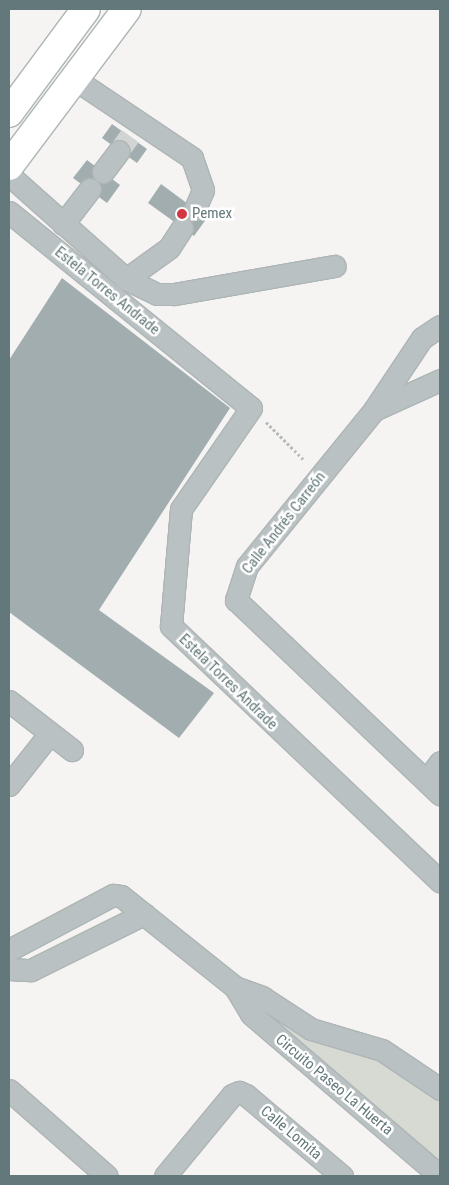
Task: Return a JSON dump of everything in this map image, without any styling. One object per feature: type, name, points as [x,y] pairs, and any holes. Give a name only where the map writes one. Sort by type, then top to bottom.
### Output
[{"type":"main road","points":[[9,113],[86,9]]},
{"type":"main road","points":[[9,166],[76,80],[127,9]]},
{"type":"street","points":[[76,80],[130,137],[192,158],[203,190],[195,209]]},
{"type":"street","points":[[103,172],[130,137]]},
{"type":"street","points":[[9,175],[126,278],[157,294],[174,294],[335,266]]},
{"type":"street","points":[[63,224],[90,189]]},
{"type":"street","name":"Estela Torres Andrade","points":[[9,212],[251,408],[181,509],[170,626],[440,881]]},
{"type":"street","points":[[126,278],[169,248],[182,228]]},
{"type":"street","name":"Calle Andrés Carreón","points":[[433,787],[236,600],[247,566],[374,410],[422,338],[440,326]]},
{"type":"street","points":[[374,410],[440,380]]},
{"type":"street","points":[[9,701],[72,750]]},
{"type":"street","points":[[9,785],[50,733]]},
{"type":"street","points":[[433,787],[440,762]]},
{"type":"street","name":"Circuito Paseo La Huerta","points":[[9,950],[113,895],[128,898],[144,914],[235,987],[262,997],[311,1029],[382,1050],[440,1089]]},
{"type":"street","points":[[9,969],[31,970],[144,914]]},
{"type":"street","name":"Circuito Paseo La Huerta","points":[[235,987],[251,1014],[440,1176]]},
{"type":"street","points":[[9,1090],[107,1176]]},
{"type":"street","name":"Calle Lomita","points":[[165,1176],[232,1095],[239,1092],[246,1095],[342,1176]]},
{"type":"path","points":[[251,408],[305,460]]},
{"type":"shaded area","points":[[281,1012],[381,1051],[440,1091],[440,1172],[269,1027]]},
{"type":"building","points":[[112,124],[147,149],[137,163],[102,138]]},
{"type":"building","points":[[87,160],[120,185],[107,203],[73,178]]},
{"type":"building","name":"Pemex","points":[[161,184],[207,218],[194,236],[148,203]]},
{"type":"building","points":[[62,278],[230,408],[99,610],[214,693],[179,738],[9,612],[9,360]]},
{"type":"tunnel","points":[[119,151],[130,136]]},
{"type":"place","name":"Pemex","points":[[182,214]]}]
